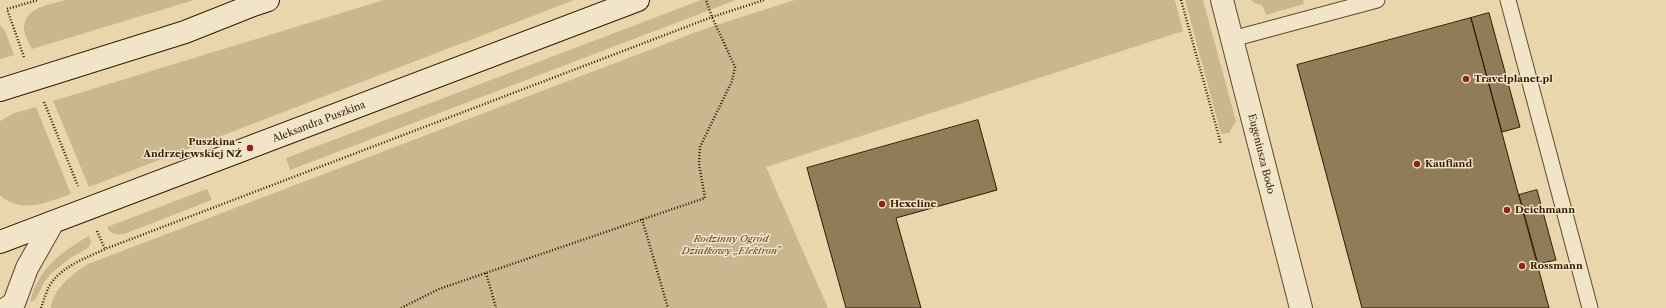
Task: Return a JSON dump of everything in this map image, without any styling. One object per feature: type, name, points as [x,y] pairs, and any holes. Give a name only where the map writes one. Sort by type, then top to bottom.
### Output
[{"type":"main road","points":[[0,90],[185,32],[268,0]]},
{"type":"main road","name":"Aleksandra Puszkina","points":[[0,242],[638,0]]},
{"type":"main road","name":"Eugeniusza Bodo","points":[[1222,0],[1301,308]]},
{"type":"main road","points":[[7,308],[14,303],[27,268],[53,222]]},
{"type":"lane","points":[[1232,40],[1377,0]]},
{"type":"lane","points":[[1508,0],[1590,308]]},
{"type":"path","points":[[23,54],[7,9],[38,0]]},
{"type":"path","points":[[401,308],[439,289],[705,198],[698,164],[700,147],[732,82],[735,67],[712,17],[706,0]]},
{"type":"path","points":[[41,308],[48,289],[56,278],[71,266],[105,249],[712,17],[764,0]]},
{"type":"path","points":[[1181,0],[1221,144]]},
{"type":"path","points":[[45,104],[80,190]]},
{"type":"path","points":[[642,220],[668,308]]},
{"type":"path","points":[[96,228],[105,249]]},
{"type":"path","points":[[486,273],[496,308]]},
{"type":"green space","points":[[65,0],[194,0],[32,49],[24,29],[28,16],[38,8]]},
{"type":"green space","points":[[384,0],[574,0],[89,187],[53,101]]},
{"type":"green space","points":[[701,0],[736,0],[290,170],[286,158]]},
{"type":"green space","name":"Rodzinny Ogród Działkowy „Elektron”","points":[[795,0],[1175,0],[1183,31],[766,167],[828,308],[51,308],[56,294],[65,282],[88,264],[707,28]]},
{"type":"green space","points":[[1185,0],[1203,0],[1236,121],[1229,133],[1221,134]]},
{"type":"green space","points":[[1251,0],[1303,0],[1304,4],[1266,15],[1262,5]]},
{"type":"green space","points":[[0,25],[5,31],[14,55],[0,59]]},
{"type":"green space","points":[[36,107],[71,194],[44,203],[26,206],[8,201],[0,195],[0,121],[14,113]]},
{"type":"green space","points":[[207,189],[212,200],[124,234],[114,234],[110,232],[107,227]]},
{"type":"green space","points":[[89,236],[91,242],[88,248],[70,258],[52,273],[45,281],[35,300],[30,302],[39,280],[52,263],[69,248]]},
{"type":"building","points":[[1489,13],[1520,127],[1502,132],[1471,18]]},
{"type":"building","name":"Kaufland","points":[[1471,18],[1549,308],[1362,308],[1297,65]]},
{"type":"building","name":"Hexeline","points":[[978,120],[997,190],[896,218],[921,308],[846,308],[807,168]]},
{"type":"building","points":[[1537,190],[1556,260],[1538,264],[1519,195]]},
{"type":"place","name":"Travelplanet.pl","points":[[1466,79]]},
{"type":"place","name":"Puszkina - Andrzejewskiej NŻ","points":[[250,148]]},
{"type":"place","name":"Kaufland","points":[[1417,164]]},
{"type":"place","name":"Hexeline","points":[[882,204]]},
{"type":"place","name":"Deichmann","points":[[1507,210]]},
{"type":"place","name":"Rossmann","points":[[1522,266]]}]
